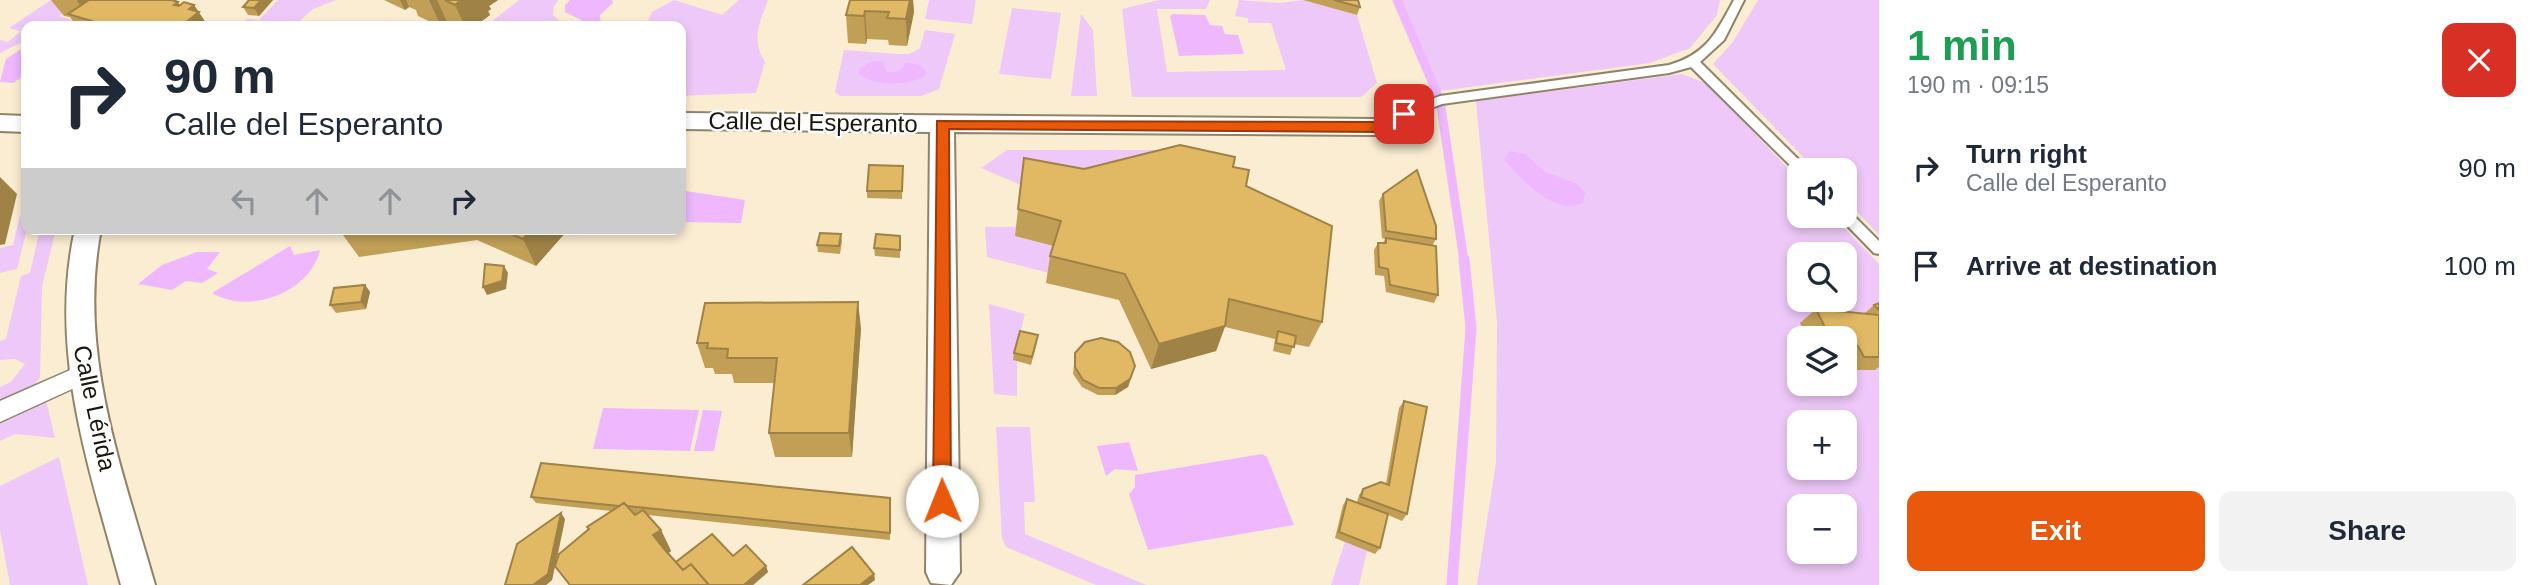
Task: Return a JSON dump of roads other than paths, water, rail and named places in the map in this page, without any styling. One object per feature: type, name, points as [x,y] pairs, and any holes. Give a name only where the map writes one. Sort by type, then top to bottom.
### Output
[{"type":"street","name":"Calle del Esperanto","points":[[686,121],[1379,127],[1404,114]]},
{"type":"street","points":[[0,123],[21,124]]},
{"type":"street","points":[[942,124],[945,581]]},
{"type":"street","name":"Calle Lérida","points":[[87,235],[76,283],[78,329],[93,412],[138,585]]},
{"type":"street","points":[[0,412],[86,372]]},
{"type":"lane","points":[[1404,114],[1440,100],[1669,69],[1693,62],[1720,37],[1739,0]]},
{"type":"lane","points":[[1693,62],[1790,158]]},
{"type":"lane","points":[[1857,227],[1879,250]]},
{"type":"waterway","points":[[1397,0],[1440,100],[1464,261]]},
{"type":"waterway","points":[[1452,585],[1471,328],[1464,259]]}]
